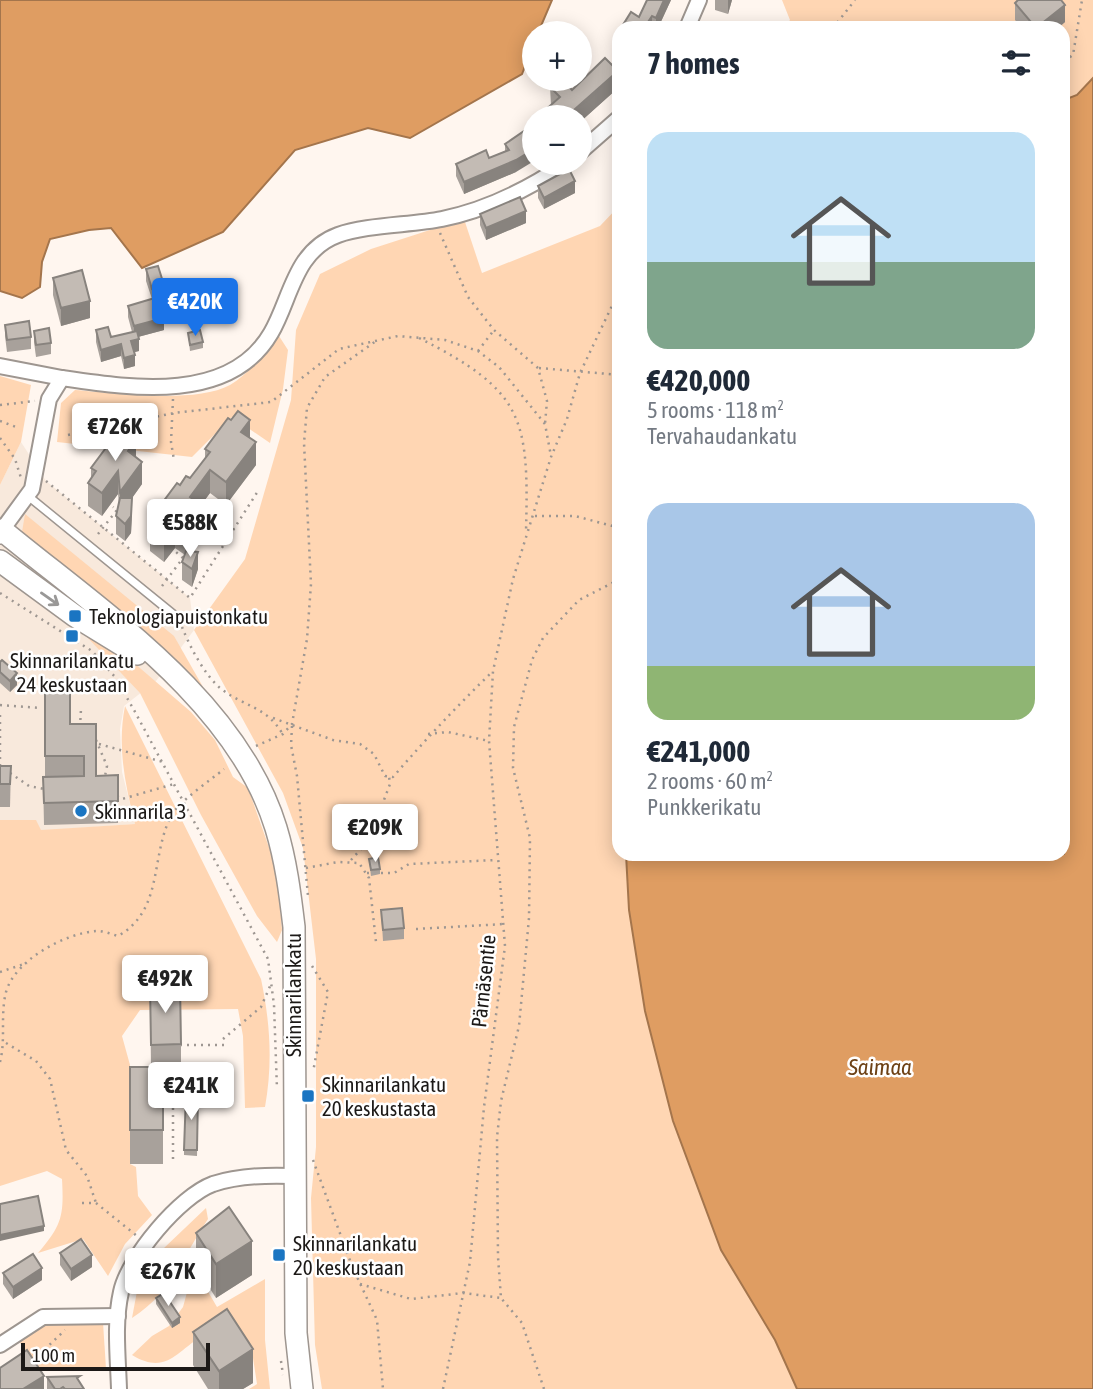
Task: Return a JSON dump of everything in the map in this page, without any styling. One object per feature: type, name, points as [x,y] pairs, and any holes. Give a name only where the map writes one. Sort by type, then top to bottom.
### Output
[{"type":"main road","name":"Skinnarilankatu","points":[[1,538],[129,633],[216,720],[250,769],[275,825],[288,872],[294,927],[293,1176],[296,1333],[302,1389]]},
{"type":"main road","name":"Skinnarilankatu","points":[[0,561],[75,616],[174,677]]},
{"type":"street","points":[[690,21],[699,0]]},
{"type":"street","points":[[592,142],[612,124]]},
{"type":"street","points":[[0,366],[115,386],[204,382],[233,371],[254,355],[271,333],[296,272],[315,250],[337,235],[435,220],[506,198],[546,175]]},
{"type":"street","points":[[1,538],[28,496],[49,399],[62,378]]},
{"type":"street","points":[[119,1389],[118,1316],[121,1290],[133,1261],[146,1243],[170,1217],[210,1185],[293,1176]]},
{"type":"street","points":[[0,1345],[43,1317],[118,1316]]},
{"type":"lane","points":[[28,496],[178,618]]},
{"type":"path","points":[[838,21],[855,0]]},
{"type":"path","points":[[1070,57],[1073,55],[1082,0]]},
{"type":"path","points":[[435,220],[444,248],[468,297],[494,330],[538,368],[547,401],[545,425],[551,457]]},
{"type":"path","points":[[526,536],[535,516],[551,457],[568,419],[580,373],[612,306]]},
{"type":"path","points":[[478,351],[494,330]]},
{"type":"path","points":[[417,337],[484,375],[517,415],[527,454],[526,536]]},
{"type":"path","points":[[68,435],[174,413],[271,402],[339,349],[379,339],[417,337],[445,340],[478,351],[499,367],[545,425]]},
{"type":"path","points":[[256,746],[283,734],[292,724],[307,639],[311,584],[304,443],[307,408],[325,377],[379,339]]},
{"type":"path","points":[[538,368],[612,375]]},
{"type":"path","points":[[0,405],[49,399]]},
{"type":"path","points":[[174,413],[171,442],[174,460]]},
{"type":"path","points":[[0,421],[16,427]]},
{"type":"path","points":[[0,438],[15,459],[21,481]]},
{"type":"path","points":[[35,472],[190,598],[258,491]]},
{"type":"path","points":[[228,496],[217,513],[234,529]]},
{"type":"path","points":[[98,534],[117,510],[113,507]]},
{"type":"path","points":[[535,516],[575,516],[612,526]]},
{"type":"path","name":"Pärnäsentie","points":[[443,1389],[470,1262],[484,1107],[505,946],[489,741],[493,671],[526,536]]},
{"type":"path","points":[[162,586],[183,558],[176,552]]},
{"type":"path","points":[[544,1389],[522,1323],[501,1298],[497,1137],[501,1101],[519,1026],[529,918],[530,838],[513,768],[514,727],[532,660],[543,638],[579,600],[612,583]]},
{"type":"path","points":[[0,593],[72,636],[98,657],[115,677],[163,762],[268,959],[273,981],[277,1102]]},
{"type":"path","points":[[178,618],[194,658],[205,667],[219,687],[273,718],[333,740],[360,744],[374,754],[381,770],[393,777],[415,756],[428,734],[493,671]]},
{"type":"path","points":[[0,705],[40,708]]},
{"type":"path","points":[[80,730],[81,709]]},
{"type":"path","points":[[0,715],[0,775]]},
{"type":"path","points":[[80,717],[86,726]]},
{"type":"path","points":[[273,718],[283,734]]},
{"type":"path","points":[[428,734],[448,732],[489,741]]},
{"type":"path","points":[[92,735],[99,744],[107,766],[103,786]]},
{"type":"path","points":[[99,744],[163,762]]},
{"type":"path","points":[[2,766],[21,782],[46,790]]},
{"type":"path","points":[[0,1062],[5,1043],[1,1017],[6,990],[19,970],[51,946],[80,934],[100,931],[118,936],[134,927],[152,896],[171,814],[224,769]]},
{"type":"path","points":[[349,862],[369,840],[390,784],[389,776]]},
{"type":"path","points":[[110,792],[122,799],[174,784]]},
{"type":"path","points":[[367,873],[394,873],[409,864],[497,860]]},
{"type":"path","points":[[288,872],[349,862],[359,863],[367,873],[376,942]]},
{"type":"path","points":[[374,914],[383,914]]},
{"type":"path","points":[[416,929],[504,925]]},
{"type":"path","points":[[0,972],[29,962]]},
{"type":"path","points":[[223,1039],[261,1007],[273,981]]},
{"type":"path","points":[[5,1043],[36,1061],[50,1079],[66,1150],[87,1177],[96,1203],[146,1243]]},
{"type":"path","points":[[180,1045],[224,1045]]},
{"type":"path","points":[[173,1159],[173,1100],[194,1077]]},
{"type":"path","points":[[311,1156],[360,1284],[377,1320],[383,1389]]},
{"type":"path","points":[[82,1203],[96,1203]]},
{"type":"path","points":[[360,1284],[411,1298],[463,1293],[501,1298]]},
{"type":"path","points":[[29,1376],[53,1338],[90,1316]]},
{"type":"shaded area","points":[[782,0],[1093,0],[1093,78],[1070,98],[1070,21],[790,20]]},
{"type":"shaded area","points":[[612,213],[612,861],[626,861],[629,910],[645,1011],[797,1389],[322,1389],[315,1345],[311,1198],[316,1147],[316,959],[303,848],[283,793],[194,630],[245,559],[291,400],[296,330],[320,274],[371,249],[464,219],[482,273],[600,226]]},
{"type":"shaded area","points":[[279,336],[288,350],[283,389],[270,443],[232,417],[192,457],[57,442],[61,403],[75,390],[154,396],[215,391],[244,375]]},
{"type":"shaded area","points":[[0,376],[31,385],[21,442],[0,485]]},
{"type":"shaded area","points":[[21,442],[46,481],[190,598],[194,630],[156,681],[124,706],[120,729],[122,772],[135,824],[66,829],[0,919],[0,485]]},
{"type":"shaded area","points":[[25,514],[174,636],[203,687],[29,542],[22,532]]},
{"type":"shaded area","points":[[86,636],[126,656],[191,712],[215,740],[233,777],[248,788],[277,870],[282,930],[277,942],[257,916],[201,815],[140,693]]},
{"type":"shaded area","points":[[125,706],[261,979],[267,1011],[270,1058],[265,1107],[245,1108],[243,1036],[238,1009],[140,1010],[122,1036],[130,1065],[130,1164],[136,1167],[138,1196],[152,1215],[125,1244],[108,1276],[83,1239],[38,1253],[60,1219],[62,1179],[47,1171],[0,1186],[0,820],[36,820],[41,830],[135,824],[125,780],[122,751]]},
{"type":"shaded area","points":[[206,1208],[208,1219],[176,1273],[158,1296],[132,1318],[138,1286],[164,1248]]},
{"type":"shaded area","points":[[196,1271],[217,1307],[265,1279],[265,1340],[270,1389],[249,1389],[257,1384],[253,1358],[232,1325],[204,1335],[169,1360],[153,1363],[132,1355],[152,1336],[169,1326],[183,1307],[192,1274]]},
{"type":"shaded area","points":[[103,1322],[106,1369],[42,1371],[34,1368],[17,1337],[45,1324]]},
{"type":"water","points":[[0,0],[552,0],[543,21],[522,21],[522,74],[410,138],[368,128],[295,150],[223,232],[142,268],[111,228],[50,239],[42,262],[40,287],[22,298],[0,291]]},
{"type":"water","name":"Saimaa","points":[[1093,78],[1093,1389],[797,1389],[775,1340],[721,1250],[673,1121],[645,1011],[629,910],[626,861],[1070,861],[1070,98],[1077,95]]},
{"type":"building","points":[[647,0],[664,0],[656,18],[652,16],[649,21],[625,21],[631,12],[639,17]]},
{"type":"building","points":[[1018,0],[1061,0],[1065,5],[1045,21],[1030,21],[1015,3]]},
{"type":"building","points":[[605,58],[612,65],[612,76],[580,105],[551,105],[560,97],[554,91],[592,91],[592,71]]},
{"type":"building","points":[[522,132],[522,156],[464,182],[456,164],[486,150],[489,158],[509,150],[505,144]]},
{"type":"building","points":[[558,175],[572,175],[575,181],[544,198],[538,186]]},
{"type":"building","points":[[520,197],[526,211],[486,228],[480,214]]},
{"type":"building","points":[[158,266],[164,285],[152,289],[146,269]]},
{"type":"building","points":[[82,270],[90,301],[61,308],[53,278]]},
{"type":"building","points":[[224,291],[231,311],[207,318],[201,299]]},
{"type":"building","points":[[158,297],[164,318],[134,326],[128,306]]},
{"type":"building","points":[[29,321],[31,337],[7,340],[5,325]]},
{"type":"building","points":[[108,327],[111,337],[137,331],[139,339],[131,341],[135,355],[124,358],[121,344],[101,350],[96,330]]},
{"type":"building","points":[[49,328],[51,343],[36,345],[34,331]]},
{"type":"building","points":[[200,330],[203,342],[190,345],[188,333]]},
{"type":"building","points":[[238,411],[250,420],[241,432],[256,442],[226,482],[210,470],[190,497],[204,507],[186,533],[175,525],[164,539],[150,528],[158,517],[154,514],[177,483],[180,485],[186,476],[190,478],[210,452],[205,449],[228,418],[231,420]]},
{"type":"building","points":[[124,430],[136,439],[128,451],[142,462],[120,492],[118,471],[102,493],[88,483],[96,471],[91,468],[114,437],[117,439]]},
{"type":"building","points":[[120,498],[132,498],[131,516],[125,524],[116,516]]},
{"type":"building","points":[[186,551],[198,552],[192,569],[182,562]]},
{"type":"building","points":[[2,660],[17,673],[10,681],[0,672]]},
{"type":"building","points":[[45,682],[70,682],[70,724],[96,724],[96,776],[118,775],[118,801],[44,803],[43,777],[84,776],[84,756],[45,756]]},
{"type":"building","points":[[0,766],[11,766],[10,784],[0,784]]},
{"type":"building","points":[[378,857],[380,869],[371,870],[369,859]]},
{"type":"building","points":[[402,908],[404,928],[383,930],[381,910]]},
{"type":"building","points":[[150,985],[180,985],[181,1044],[151,1045]]},
{"type":"building","points":[[130,1067],[163,1067],[163,1130],[130,1130]]},
{"type":"building","points":[[186,1094],[198,1094],[197,1150],[184,1150]]},
{"type":"building","points":[[38,1196],[44,1226],[0,1235],[0,1204]]},
{"type":"building","points":[[229,1207],[252,1241],[216,1264],[196,1233]]},
{"type":"building","points":[[81,1239],[92,1255],[71,1269],[60,1253]]},
{"type":"building","points":[[33,1254],[42,1268],[13,1287],[3,1273]]},
{"type":"building","points":[[164,1293],[180,1317],[172,1323],[156,1298]]},
{"type":"building","points":[[227,1309],[253,1349],[219,1371],[193,1332]]},
{"type":"building","points":[[27,1350],[44,1376],[23,1389],[0,1389],[0,1368]]},
{"type":"building","points":[[80,1376],[77,1378],[84,1389],[55,1389],[47,1377]]},
{"type":"place","name":"Teknologiapuistonkatu","points":[[75,616]]},
{"type":"place","name":"Skinnarilankatu 24 keskustaan","points":[[72,636]]},
{"type":"place","name":"Skinnarila 3","points":[[81,811]]},
{"type":"place","name":"Skinnarilankatu 20 keskustasta","points":[[308,1096]]},
{"type":"place","name":"Skinnarilankatu 20 keskustaan","points":[[279,1255]]}]
